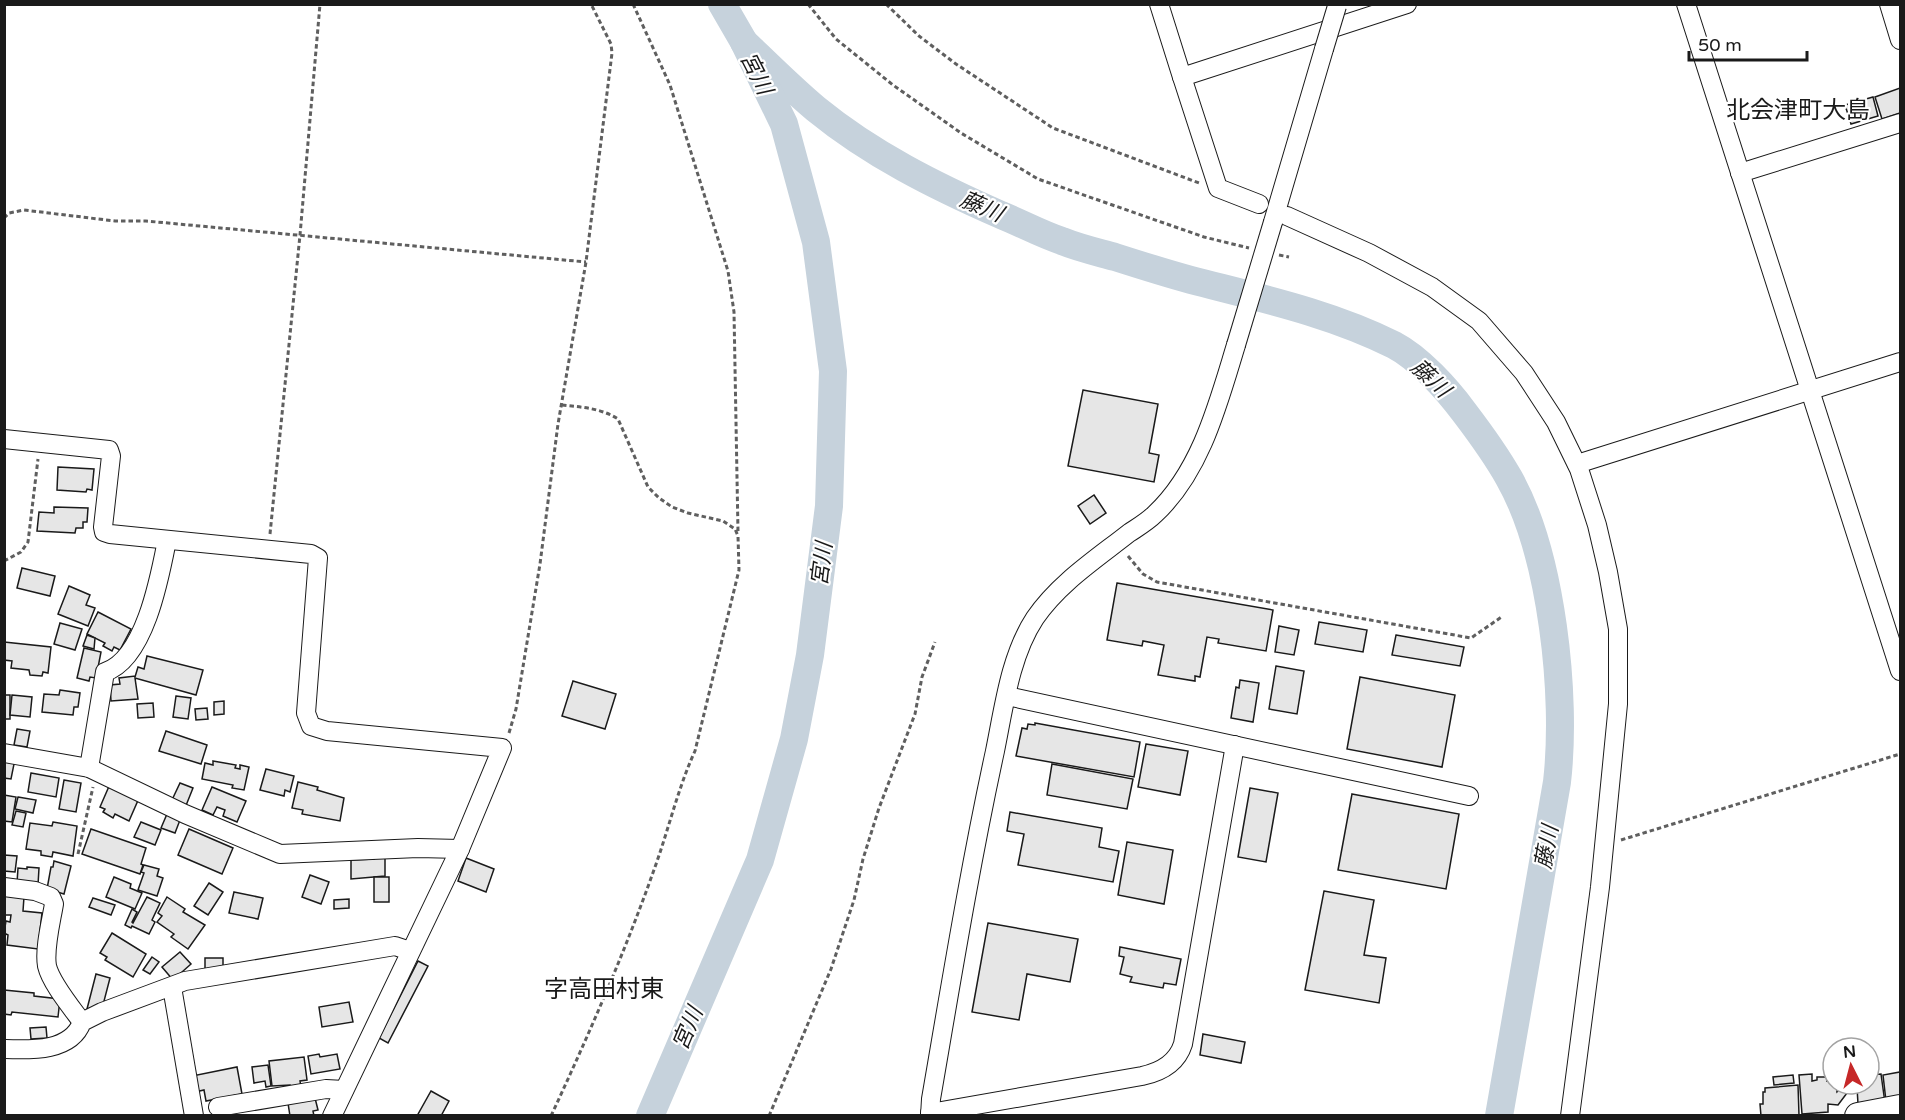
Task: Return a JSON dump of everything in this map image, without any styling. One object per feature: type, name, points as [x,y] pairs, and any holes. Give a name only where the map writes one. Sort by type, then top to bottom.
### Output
[{"type":"highway","points":[[1858,1116],[1900,1108]]},
{"type":"street","points":[[1159,4],[1218,188],[1259,204]]},
{"type":"street","points":[[1182,77],[1407,4]]},
{"type":"street","points":[[1686,4],[1900,671]]},
{"type":"street","points":[[1889,4],[1900,40]]},
{"type":"street","points":[[1235,745],[1179,1057],[1155,1073],[930,1114],[981,812],[1017,653],[1035,618],[1057,591],[1153,516],[1187,475],[1200,450],[1280,219],[1337,5]]},
{"type":"street","points":[[1740,173],[1900,123]]},
{"type":"street","points":[[1280,219],[1380,258],[1432,287],[1479,321],[1524,373],[1556,422],[1577,464],[1597,525],[1618,629],[1618,704],[1604,846],[1570,1116]]},
{"type":"street","points":[[1577,464],[1900,362]]},
{"type":"street","points":[[4,439],[109,450],[111,456],[103,527],[104,531],[110,534],[311,554],[318,558],[306,713],[311,726],[327,731],[502,748],[460,849],[332,1116]]},
{"type":"street","points":[[93,769],[105,672],[124,660],[151,609],[167,540]]},
{"type":"street","points":[[1007,696],[1469,796]]},
{"type":"street","points":[[4,753],[93,769],[185,814],[280,854],[418,848],[460,849]]},
{"type":"street","points":[[4,887],[35,891],[51,897],[54,904],[47,965],[51,976],[82,1022]]},
{"type":"street","points":[[4,1049],[31,1050],[71,1039],[78,1032],[82,1022],[102,1012],[186,981],[376,948],[394,946],[410,951]]},
{"type":"street","points":[[172,987],[194,1116]]},
{"type":"street","points":[[229,1109],[326,1089],[344,1090]]},
{"type":"path","points":[[269,550],[320,4]]},
{"type":"path","points":[[502,748],[509,736],[516,709],[540,564],[561,405],[586,262],[612,53],[611,44],[591,4]]},
{"type":"path","points":[[551,1116],[599,1013],[656,866],[685,773],[696,751],[739,570],[734,312],[728,271],[670,85],[633,4]]},
{"type":"path","points":[[808,4],[836,39],[894,85],[961,133],[1038,179],[1204,237],[1257,250]]},
{"type":"path","points":[[886,4],[919,36],[956,64],[1053,128],[1079,140],[1218,188]]},
{"type":"path","points":[[4,218],[9,213],[24,210],[115,221],[146,221],[586,262]]},
{"type":"path","points":[[1278,255],[1289,257]]},
{"type":"path","points":[[561,405],[588,407],[609,413],[618,419],[648,487],[659,498],[672,507],[688,513],[723,521],[735,529],[738,536]]},
{"type":"path","points":[[4,561],[21,552],[28,542],[40,443]]},
{"type":"path","points":[[1118,542],[1136,567],[1157,582],[1471,638],[1503,616]]},
{"type":"path","points":[[769,1116],[831,969],[854,900],[863,859],[879,808],[915,714],[922,677],[935,642]]},
{"type":"path","points":[[1604,846],[1900,754]]},
{"type":"path","points":[[78,854],[93,769]]},
{"type":"building","points":[[1900,88],[1900,113],[1882,119],[1875,97]]},
{"type":"building","points":[[1873,97],[1878,116],[1851,124],[1845,105]]},
{"type":"building","points":[[1083,390],[1158,404],[1149,453],[1159,455],[1154,482],[1068,466]]},
{"type":"building","points":[[58,467],[94,469],[92,490],[87,489],[86,492],[57,490]]},
{"type":"building","points":[[1094,495],[1106,513],[1090,524],[1078,506]]},
{"type":"building","points":[[54,507],[88,508],[87,522],[83,522],[83,528],[76,528],[75,533],[37,531],[39,512],[54,513]]},
{"type":"building","points":[[22,568],[55,576],[50,596],[17,588]]},
{"type":"building","points":[[1117,583],[1273,610],[1266,651],[1218,643],[1219,639],[1207,637],[1200,677],[1195,676],[1195,681],[1158,675],[1164,645],[1143,641],[1142,646],[1107,640]]},
{"type":"building","points":[[69,586],[90,595],[86,605],[95,608],[88,626],[58,614]]},
{"type":"building","points":[[98,612],[131,629],[120,650],[114,647],[112,651],[103,646],[105,643],[87,634]]},
{"type":"building","points":[[1319,622],[1367,630],[1363,652],[1315,644]]},
{"type":"building","points":[[60,623],[82,629],[75,650],[54,644]]},
{"type":"building","points":[[1279,626],[1299,630],[1294,655],[1275,652]]},
{"type":"building","points":[[87,635],[95,638],[94,649],[83,646]]},
{"type":"building","points":[[1396,635],[1464,647],[1460,666],[1392,655]]},
{"type":"building","points":[[4,642],[51,647],[48,673],[43,672],[42,676],[30,675],[29,670],[11,668],[12,661],[4,660]]},
{"type":"building","points":[[84,648],[101,652],[96,678],[90,677],[89,681],[77,678]]},
{"type":"building","points":[[147,656],[203,670],[196,695],[135,678],[138,699],[111,701],[110,685],[120,684],[119,678],[135,677],[138,667],[144,669]]},
{"type":"building","points":[[1276,666],[1304,671],[1297,714],[1269,709]]},
{"type":"building","points":[[1360,677],[1455,695],[1442,767],[1347,749]]},
{"type":"building","points":[[1240,680],[1259,683],[1253,722],[1231,718],[1236,687],[1239,688]]},
{"type":"building","points":[[573,681],[616,694],[605,729],[562,716]]},
{"type":"building","points":[[60,690],[80,693],[78,707],[74,707],[73,715],[42,712],[44,694],[59,695]]},
{"type":"building","points":[[4,695],[10,695],[10,719],[4,719]]},
{"type":"building","points":[[12,695],[32,697],[30,717],[10,715]]},
{"type":"building","points":[[176,696],[191,698],[188,719],[173,717]]},
{"type":"building","points":[[224,701],[224,714],[214,715],[214,702]]},
{"type":"building","points":[[153,703],[154,717],[138,718],[137,704]]},
{"type":"building","points":[[207,708],[208,719],[196,720],[195,709]]},
{"type":"building","points":[[1035,723],[1140,742],[1134,777],[1016,756],[1022,728],[1027,729],[1028,724],[1035,725]]},
{"type":"building","points":[[17,729],[30,731],[27,747],[14,745]]},
{"type":"building","points":[[166,731],[207,745],[201,764],[159,751]]},
{"type":"building","points":[[1146,744],[1188,751],[1180,795],[1138,787]]},
{"type":"building","points":[[4,758],[15,759],[11,779],[4,778]]},
{"type":"building","points":[[213,761],[236,765],[235,768],[240,769],[240,765],[249,767],[244,790],[232,788],[233,785],[202,779],[205,763],[213,765]]},
{"type":"building","points":[[1052,764],[1133,779],[1127,809],[1047,795]]},
{"type":"building","points":[[266,769],[294,776],[290,792],[285,790],[284,796],[260,790]]},
{"type":"building","points":[[31,773],[59,778],[56,797],[28,792]]},
{"type":"building","points":[[64,780],[81,783],[76,812],[59,809]]},
{"type":"building","points":[[298,782],[318,787],[317,790],[344,798],[340,821],[302,814],[303,810],[292,808]]},
{"type":"building","points":[[180,783],[193,788],[185,808],[171,802]]},
{"type":"building","points":[[110,784],[139,798],[129,821],[115,814],[113,818],[103,812],[105,809],[100,807]]},
{"type":"building","points":[[212,787],[246,801],[237,822],[223,816],[225,810],[217,807],[213,815],[202,810]]},
{"type":"building","points":[[1250,788],[1278,793],[1266,862],[1238,857]]},
{"type":"building","points":[[1352,794],[1459,814],[1446,889],[1338,870]]},
{"type":"building","points":[[4,795],[16,797],[12,822],[4,821]]},
{"type":"building","points":[[18,797],[36,800],[33,813],[15,809]]},
{"type":"building","points":[[16,811],[26,813],[23,827],[12,825]]},
{"type":"building","points":[[1010,812],[1102,828],[1099,847],[1119,851],[1113,882],[1018,865],[1024,834],[1007,831]]},
{"type":"building","points":[[167,814],[180,820],[175,833],[161,828]]},
{"type":"building","points":[[53,822],[77,826],[73,856],[53,852],[52,857],[41,855],[41,851],[26,849],[30,823],[52,826]]},
{"type":"building","points":[[141,822],[161,830],[155,845],[134,837]]},
{"type":"building","points":[[91,829],[146,848],[140,874],[82,854]]},
{"type":"building","points":[[189,829],[233,848],[222,874],[178,855]]},
{"type":"building","points":[[1127,842],[1173,850],[1164,904],[1118,895]]},
{"type":"building","points":[[4,855],[17,856],[15,872],[4,871]]},
{"type":"building","points":[[374,857],[385,858],[385,876],[351,879],[351,860],[374,859]]},
{"type":"building","points":[[466,858],[494,869],[486,892],[458,881]]},
{"type":"building","points":[[54,861],[71,866],[64,894],[47,889]]},
{"type":"building","points":[[144,865],[159,869],[157,876],[163,878],[157,896],[138,890],[144,873],[141,872]]},
{"type":"building","points":[[27,867],[39,868],[38,885],[17,883],[18,868],[27,869]]},
{"type":"building","points":[[310,875],[329,882],[321,904],[302,897]]},
{"type":"building","points":[[114,877],[131,884],[130,888],[142,893],[135,909],[106,897]]},
{"type":"building","points":[[374,877],[389,877],[389,902],[374,902]]},
{"type":"building","points":[[209,883],[223,892],[208,915],[194,906]]},
{"type":"building","points":[[1324,891],[1374,900],[1364,955],[1386,958],[1379,1003],[1305,990]]},
{"type":"building","points":[[234,892],[263,898],[258,919],[229,913]]},
{"type":"building","points":[[4,894],[24,897],[23,911],[42,913],[38,949],[7,945],[8,935],[4,933],[6,921],[10,922],[11,915],[4,915]]},
{"type":"building","points":[[147,897],[160,903],[152,920],[155,922],[149,934],[125,925],[132,909],[137,912],[133,923]]},
{"type":"building","points":[[167,897],[185,909],[183,912],[205,925],[188,949],[171,937],[174,934],[157,922],[162,916],[158,913]]},
{"type":"building","points":[[93,898],[115,905],[111,915],[89,907]]},
{"type":"building","points":[[349,899],[349,908],[334,909],[334,900]]},
{"type":"building","points":[[988,923],[1078,939],[1070,982],[1027,974],[1019,1020],[972,1012]]},
{"type":"building","points":[[112,933],[146,954],[133,977],[105,960],[107,957],[100,953]]},
{"type":"building","points":[[1120,947],[1181,959],[1176,985],[1164,983],[1163,988],[1130,982],[1132,977],[1120,974],[1124,957],[1119,956]]},
{"type":"building","points":[[180,952],[191,964],[173,980],[162,967]]},
{"type":"building","points":[[152,957],[159,962],[150,974],[143,970]]},
{"type":"building","points":[[205,958],[223,958],[223,973],[205,973]]},
{"type":"building","points":[[418,961],[428,966],[388,1043],[379,1038]]},
{"type":"building","points":[[96,974],[110,978],[103,1005],[87,1009]]},
{"type":"building","points":[[4,990],[60,999],[58,1017],[12,1012],[11,1015],[4,1014]]},
{"type":"building","points":[[349,1002],[353,1022],[322,1027],[319,1007]]},
{"type":"building","points":[[46,1027],[47,1038],[31,1039],[30,1028]]},
{"type":"building","points":[[1203,1034],[1245,1042],[1241,1063],[1200,1055]]},
{"type":"building","points":[[319,1054],[320,1057],[337,1054],[340,1069],[311,1074],[308,1056]]},
{"type":"building","points":[[304,1057],[307,1080],[300,1081],[301,1087],[290,1089],[290,1085],[272,1086],[269,1061]]},
{"type":"building","points":[[268,1065],[271,1086],[266,1087],[265,1081],[254,1083],[252,1067]]},
{"type":"building","points":[[237,1067],[242,1094],[206,1101],[204,1090],[195,1092],[192,1076]]},
{"type":"building","points":[[1900,1072],[1900,1099],[1886,1101],[1883,1075]]},
{"type":"building","points":[[1812,1074],[1812,1081],[1821,1077],[1821,1096],[1845,1096],[1838,1105],[1828,1104],[1828,1112],[1802,1114],[1799,1075]]},
{"type":"building","points":[[1881,1074],[1885,1103],[1858,1104],[1858,1096],[1881,1096]]},
{"type":"building","points":[[1793,1075],[1794,1083],[1774,1085],[1773,1077]]},
{"type":"building","points":[[1798,1085],[1799,1115],[1761,1116],[1760,1104],[1763,1104],[1765,1088]]},
{"type":"building","points":[[431,1091],[449,1101],[441,1116],[417,1116]]},
{"type":"building","points":[[315,1098],[318,1110],[313,1111],[314,1116],[290,1116],[288,1103]]},
{"type":"waterway","name":"宮川","points":[[650,1116],[760,860],[794,739],[810,655],[829,506],[833,371],[816,242],[784,124],[744,42],[722,4]]},
{"type":"waterway","name":"藤川","points":[[744,42],[798,93],[837,125],[881,155],[976,204],[1075,246],[1320,315],[1394,345],[1423,366],[1441,384],[1488,444],[1509,478],[1524,509],[1536,545],[1553,626],[1560,709],[1557,782],[1499,1116]]},
{"type":"district","name":"北会津町大島","points":[[1798,110]]},
{"type":"district","name":"字高田村東","points":[[604,989]]}]
